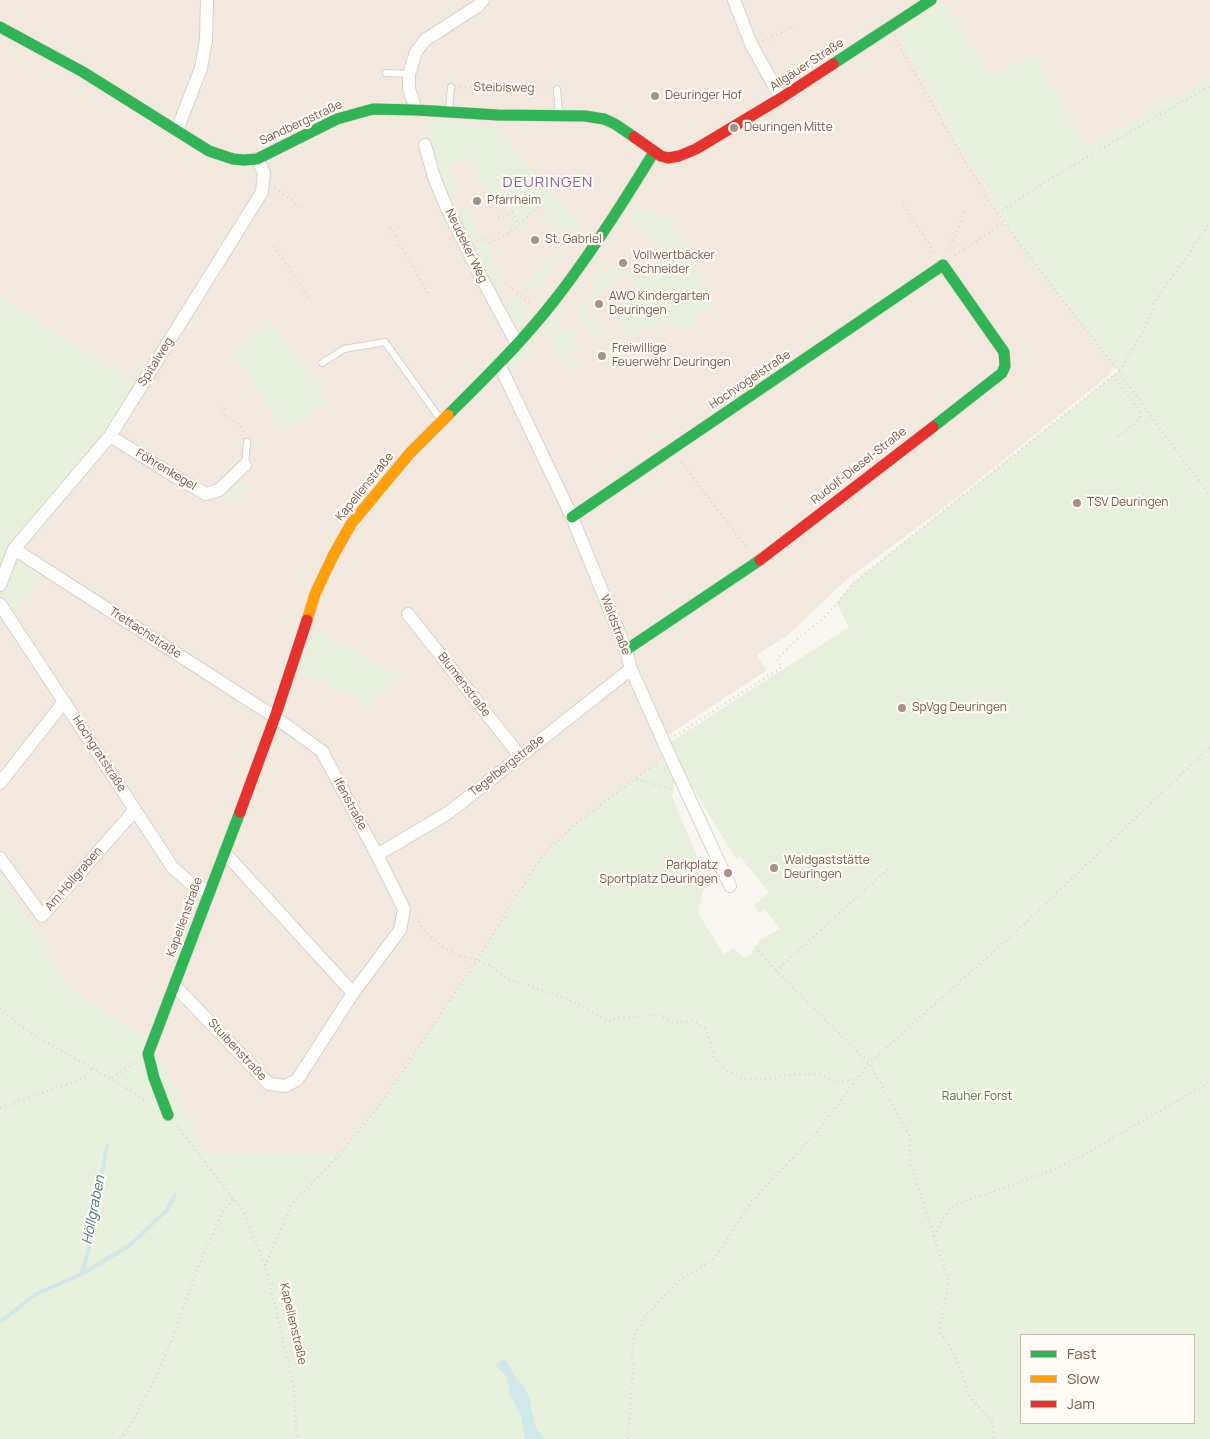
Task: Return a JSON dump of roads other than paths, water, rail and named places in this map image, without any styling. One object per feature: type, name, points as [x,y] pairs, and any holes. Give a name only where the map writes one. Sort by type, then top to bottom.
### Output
[{"type":"street","points":[[177,130],[201,68],[206,41],[207,0]]},
{"type":"street","points":[[416,110],[410,89],[409,74],[416,52],[425,40],[478,6],[483,0]]},
{"type":"street","points":[[734,0],[753,48],[781,98]]},
{"type":"street","name":"Allgäuer Straße","points":[[696,149],[781,98],[931,0]]},
{"type":"street","name":"Sandbergstraße","points":[[0,28],[83,72],[209,151],[230,159],[244,161],[257,158],[337,119],[373,109],[498,115],[585,116],[604,119],[654,152],[668,158],[696,149]]},
{"type":"street","name":"Neudeker Weg","points":[[426,145],[434,177],[445,204],[516,344]]},
{"type":"street","name":"Kapellenstraße","points":[[168,1115],[154,1078],[148,1054],[275,717],[315,594],[338,548],[351,524],[410,453],[499,364],[542,314],[587,255],[654,152]]},
{"type":"street","name":"Spitalweg","points":[[14,549],[110,436],[262,192],[264,173],[257,158]]},
{"type":"street","name":"Hochvogelstraße","points":[[572,517],[943,266]]},
{"type":"street","name":"Rudolf-Diesel-Straße","points":[[626,650],[758,562],[1005,370],[1004,352],[943,266]]},
{"type":"street","name":"Waldstraße","points":[[499,364],[572,517],[666,749],[730,886]]},
{"type":"street","name":"Föhrenkegel","points":[[110,436],[206,494],[219,490],[245,465]]},
{"type":"street","points":[[0,585],[14,549]]},
{"type":"street","name":"Trettachstraße","points":[[14,549],[275,717]]},
{"type":"street","name":"Hochgratstraße","points":[[0,604],[172,868],[190,883],[209,892]]},
{"type":"street","name":"Blumenstraße","points":[[408,614],[520,756]]},
{"type":"street","name":"Tegelbergstraße","points":[[377,855],[448,813],[632,668]]},
{"type":"street","points":[[0,783],[64,702]]},
{"type":"street","name":"Ifenstraße","points":[[275,717],[323,752],[408,910]]},
{"type":"street","name":"Am Höllgraben","points":[[0,858],[42,916],[135,810]]},
{"type":"street","points":[[225,853],[353,993]]},
{"type":"street","name":"Stuibenstraße","points":[[175,986],[269,1084],[284,1086],[297,1080],[353,993],[400,930],[408,910]]},
{"type":"lane","points":[[386,73],[409,74]]},
{"type":"lane","points":[[449,113],[451,87]]},
{"type":"lane","points":[[557,88],[559,115]]},
{"type":"lane","points":[[322,363],[344,349],[385,342],[441,422]]},
{"type":"lane","points":[[245,465],[247,442]]},
{"type":"water","points":[[503,1359],[508,1363],[517,1380],[524,1386],[530,1399],[536,1428],[544,1439],[525,1439],[521,1416],[509,1393],[506,1375],[495,1366]]},
{"type":"waterway","name":"Höllgraben","points":[[82,1273],[90,1244],[107,1146]]},
{"type":"waterway","name":"Höllgraben","points":[[0,1322],[36,1294],[82,1274],[130,1245],[167,1210],[175,1195]]},
{"type":"place","name":"Deuringer Hof","points":[[655,96]]},
{"type":"place","name":"Deuringen Mitte","points":[[734,128]]},
{"type":"place","name":"Pfarrheim","points":[[477,201]]},
{"type":"place","name":"St. Gabriel","points":[[535,240]]},
{"type":"place","name":"Vollwertbäcker Schneider","points":[[623,263]]},
{"type":"place","name":"AWO Kindergarten Deuringen","points":[[599,304]]},
{"type":"place","name":"Freiwillige Feuerwehr Deuringen","points":[[602,356]]},
{"type":"place","name":"TSV Deuringen","points":[[1077,503]]},
{"type":"place","name":"SpVgg Deuringen","points":[[902,708]]},
{"type":"place","name":"Waldgaststätte Deuringen","points":[[774,868]]},
{"type":"place","name":"Parkplatz Sportplatz Deuringen","points":[[728,873]]},
{"type":"district","name":"DEURINGEN","points":[[548,183]]},
{"type":"park label","name":"Rauher Forst","points":[[977,1097]]}]
